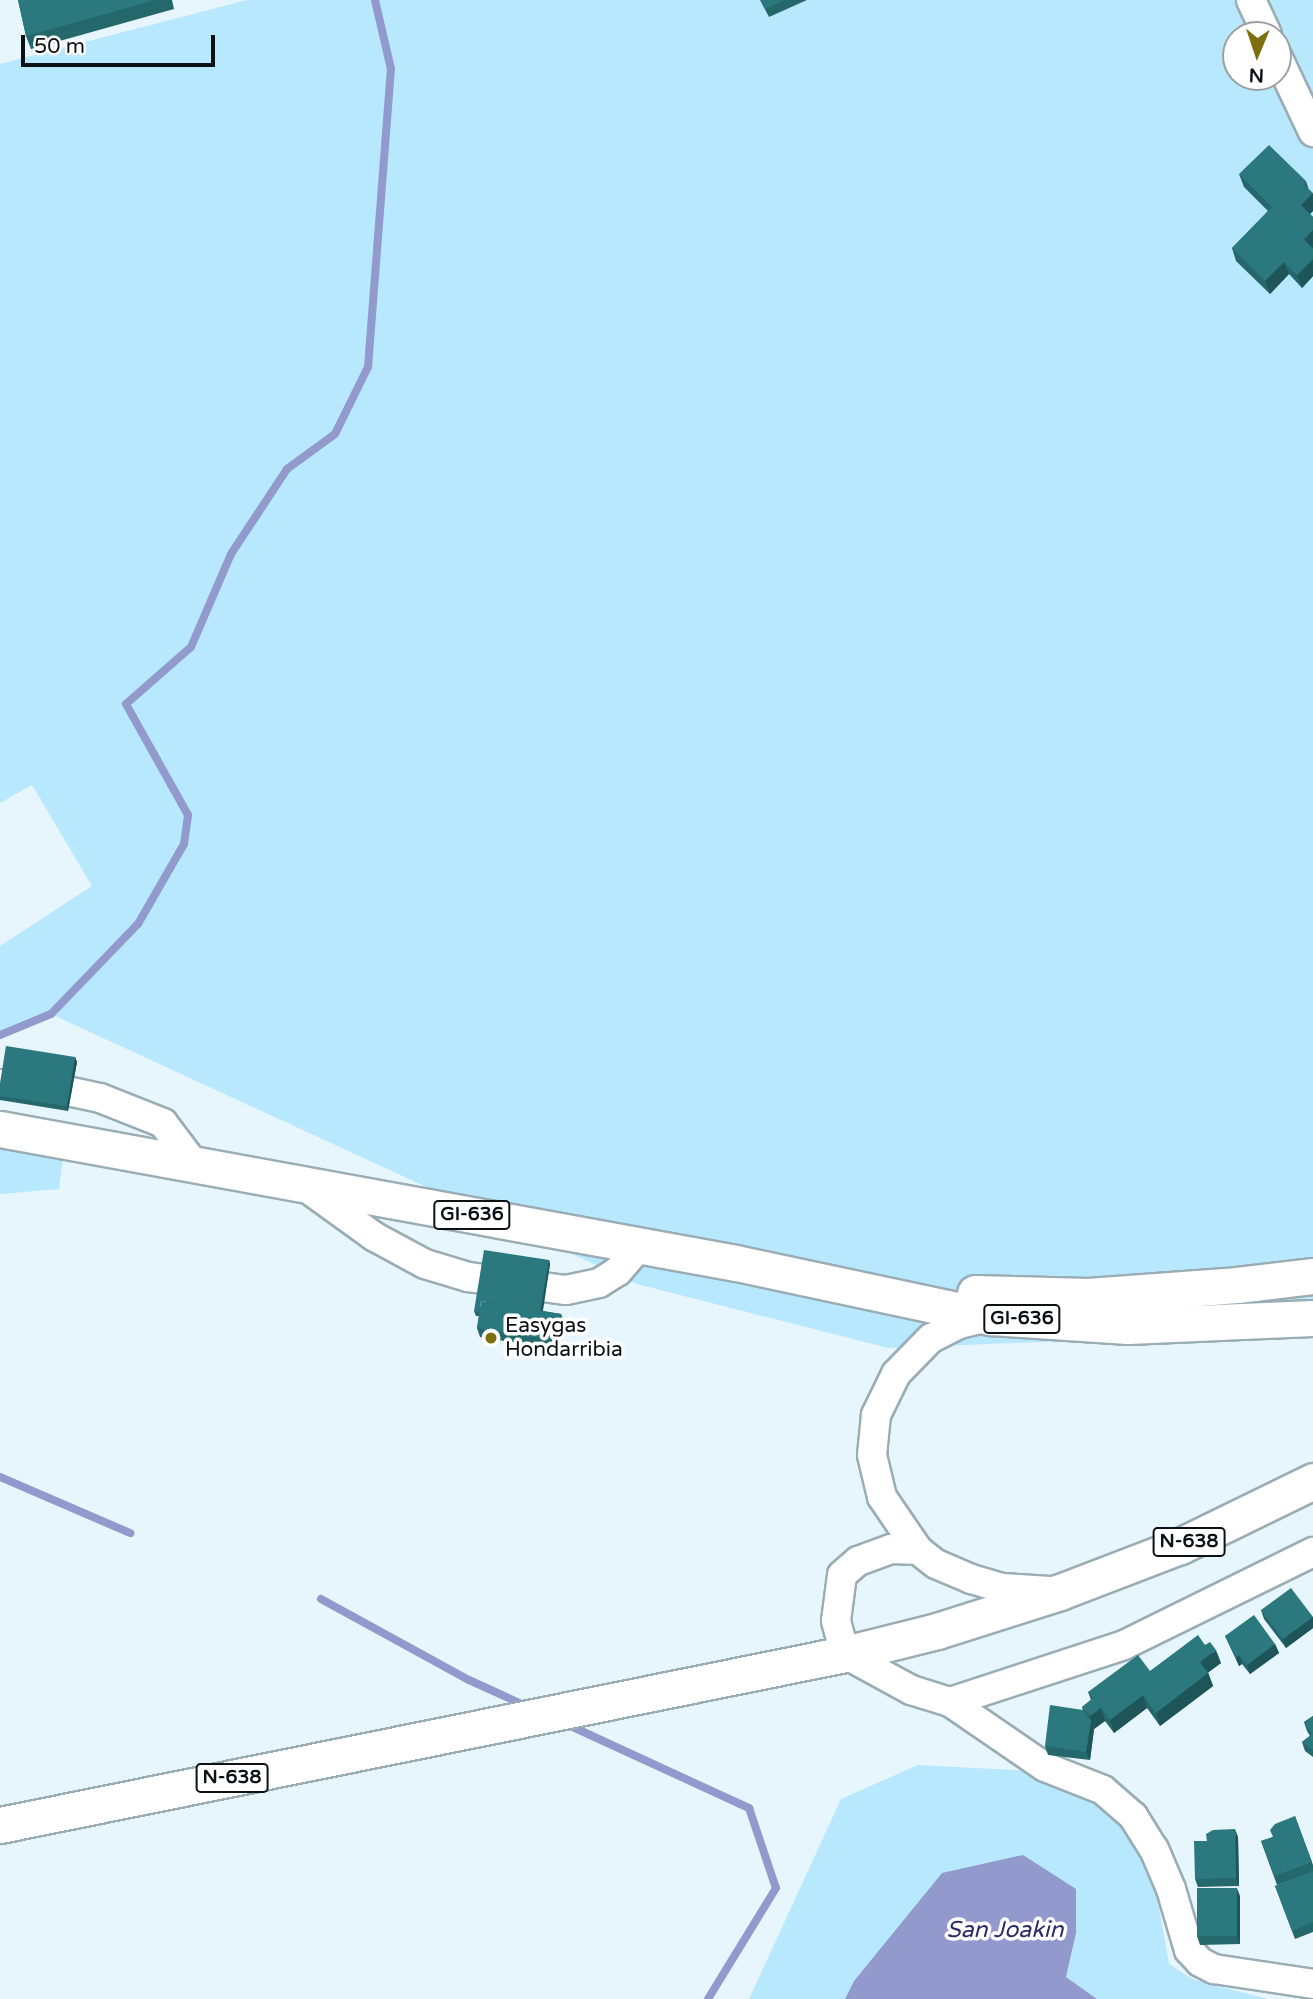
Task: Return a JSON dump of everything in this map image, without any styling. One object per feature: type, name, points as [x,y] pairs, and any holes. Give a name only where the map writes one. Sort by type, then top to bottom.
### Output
[{"type":"main road","name":"GI-636","points":[[0,1129],[736,1263],[991,1317],[1128,1326],[1313,1318]]},
{"type":"main road","name":"GI-636","points":[[736,1263],[967,1292],[1088,1296],[1237,1285],[1313,1276]]},
{"type":"main road","name":"N-638","points":[[0,1825],[845,1654],[937,1631],[1060,1592],[1180,1546],[1313,1481]]},
{"type":"street","points":[[1251,0],[1261,21]]},
{"type":"street","points":[[1292,88],[1313,132]]},
{"type":"street","points":[[0,1084],[34,1084],[100,1098],[163,1123],[194,1164]]},
{"type":"street","points":[[302,1184],[374,1237],[425,1264],[468,1277],[566,1290],[598,1283],[618,1271],[641,1245]]},
{"type":"street","points":[[991,1317],[957,1325],[931,1338],[896,1374],[876,1415],[872,1455],[882,1497],[918,1549],[936,1564],[971,1579],[1003,1588],[1060,1592]]},
{"type":"street","points":[[918,1549],[891,1549],[858,1561],[842,1575],[837,1596],[836,1621],[845,1654],[911,1690],[950,1702],[1045,1767],[1102,1790],[1133,1816],[1154,1849],[1171,1889],[1189,1950],[1199,1962],[1214,1969],[1313,1984]]},
{"type":"street","points":[[950,1702],[1124,1645],[1313,1552]]},
{"type":"shaded area","points":[[247,0],[1313,0],[1313,1331],[888,1348],[637,1284],[51,1014],[0,1035],[0,946],[92,886],[32,785],[0,803],[0,64]]},
{"type":"shaded area","points":[[0,1129],[65,1141],[59,1189],[0,1194]]},
{"type":"shaded area","points":[[918,1765],[1031,1771],[1118,1815],[1153,1874],[1169,1964],[1192,1979],[1267,1999],[1097,1999],[1066,1977],[1076,1933],[854,1981],[845,1999],[749,1999],[841,1799]]},
{"type":"water","name":"San Joakin","points":[[1023,1855],[1076,1889],[1076,1933],[1066,1977],[1097,1999],[845,1999],[854,1981],[942,1873]]},
{"type":"building","points":[[18,0],[156,0],[26,36]]},
{"type":"building","points":[[761,0],[785,0],[765,9]]},
{"type":"building","points":[[1269,145],[1306,181],[1303,184],[1313,193],[1301,205],[1313,217],[1313,230],[1304,239],[1313,249],[1313,259],[1297,275],[1284,262],[1265,281],[1232,248],[1272,207],[1239,174]]},
{"type":"building","points":[[6,1046],[75,1057],[67,1106],[0,1096]]},
{"type":"building","points":[[484,1250],[549,1260],[540,1311],[481,1301],[479,1312],[474,1311]]},
{"type":"building","points":[[481,1301],[561,1314],[556,1341],[477,1328]]},
{"type":"building","points":[[1291,1588],[1313,1617],[1283,1639],[1261,1610]]},
{"type":"building","points":[[1254,1615],[1275,1644],[1247,1665],[1239,1655],[1236,1658],[1225,1636]]},
{"type":"building","points":[[1198,1635],[1205,1645],[1210,1642],[1216,1650],[1200,1662],[1208,1673],[1156,1713],[1143,1695],[1110,1720],[1101,1708],[1090,1716],[1082,1707],[1093,1698],[1088,1692],[1138,1655],[1150,1671]]},
{"type":"building","points":[[1050,1705],[1083,1710],[1091,1721],[1086,1752],[1045,1746]]},
{"type":"building","points":[[1313,1716],[1313,1750],[1302,1742],[1312,1734],[1304,1722]]},
{"type":"building","points":[[1295,1816],[1312,1862],[1274,1876],[1261,1841],[1273,1837],[1270,1830],[1275,1824]]},
{"type":"building","points":[[1235,1829],[1236,1878],[1195,1879],[1194,1841],[1207,1841],[1206,1834],[1213,1830]]},
{"type":"building","points":[[1313,1871],[1313,1922],[1292,1931],[1275,1886]]},
{"type":"building","points":[[1197,1888],[1237,1888],[1237,1936],[1197,1936]]},
{"type":"waterway","points":[[0,1035],[51,1014],[138,924],[184,844],[188,815],[126,704],[191,647],[231,554],[287,469],[335,434],[368,367],[391,69],[375,0]]},
{"type":"waterway","points":[[0,1477],[130,1533]]},
{"type":"waterway","points":[[321,1599],[469,1680],[526,1706]]},
{"type":"waterway","points":[[564,1723],[749,1808],[776,1888],[708,1999]]},
{"type":"place","name":"Easygas Hondarribia","points":[[491,1338]]}]
